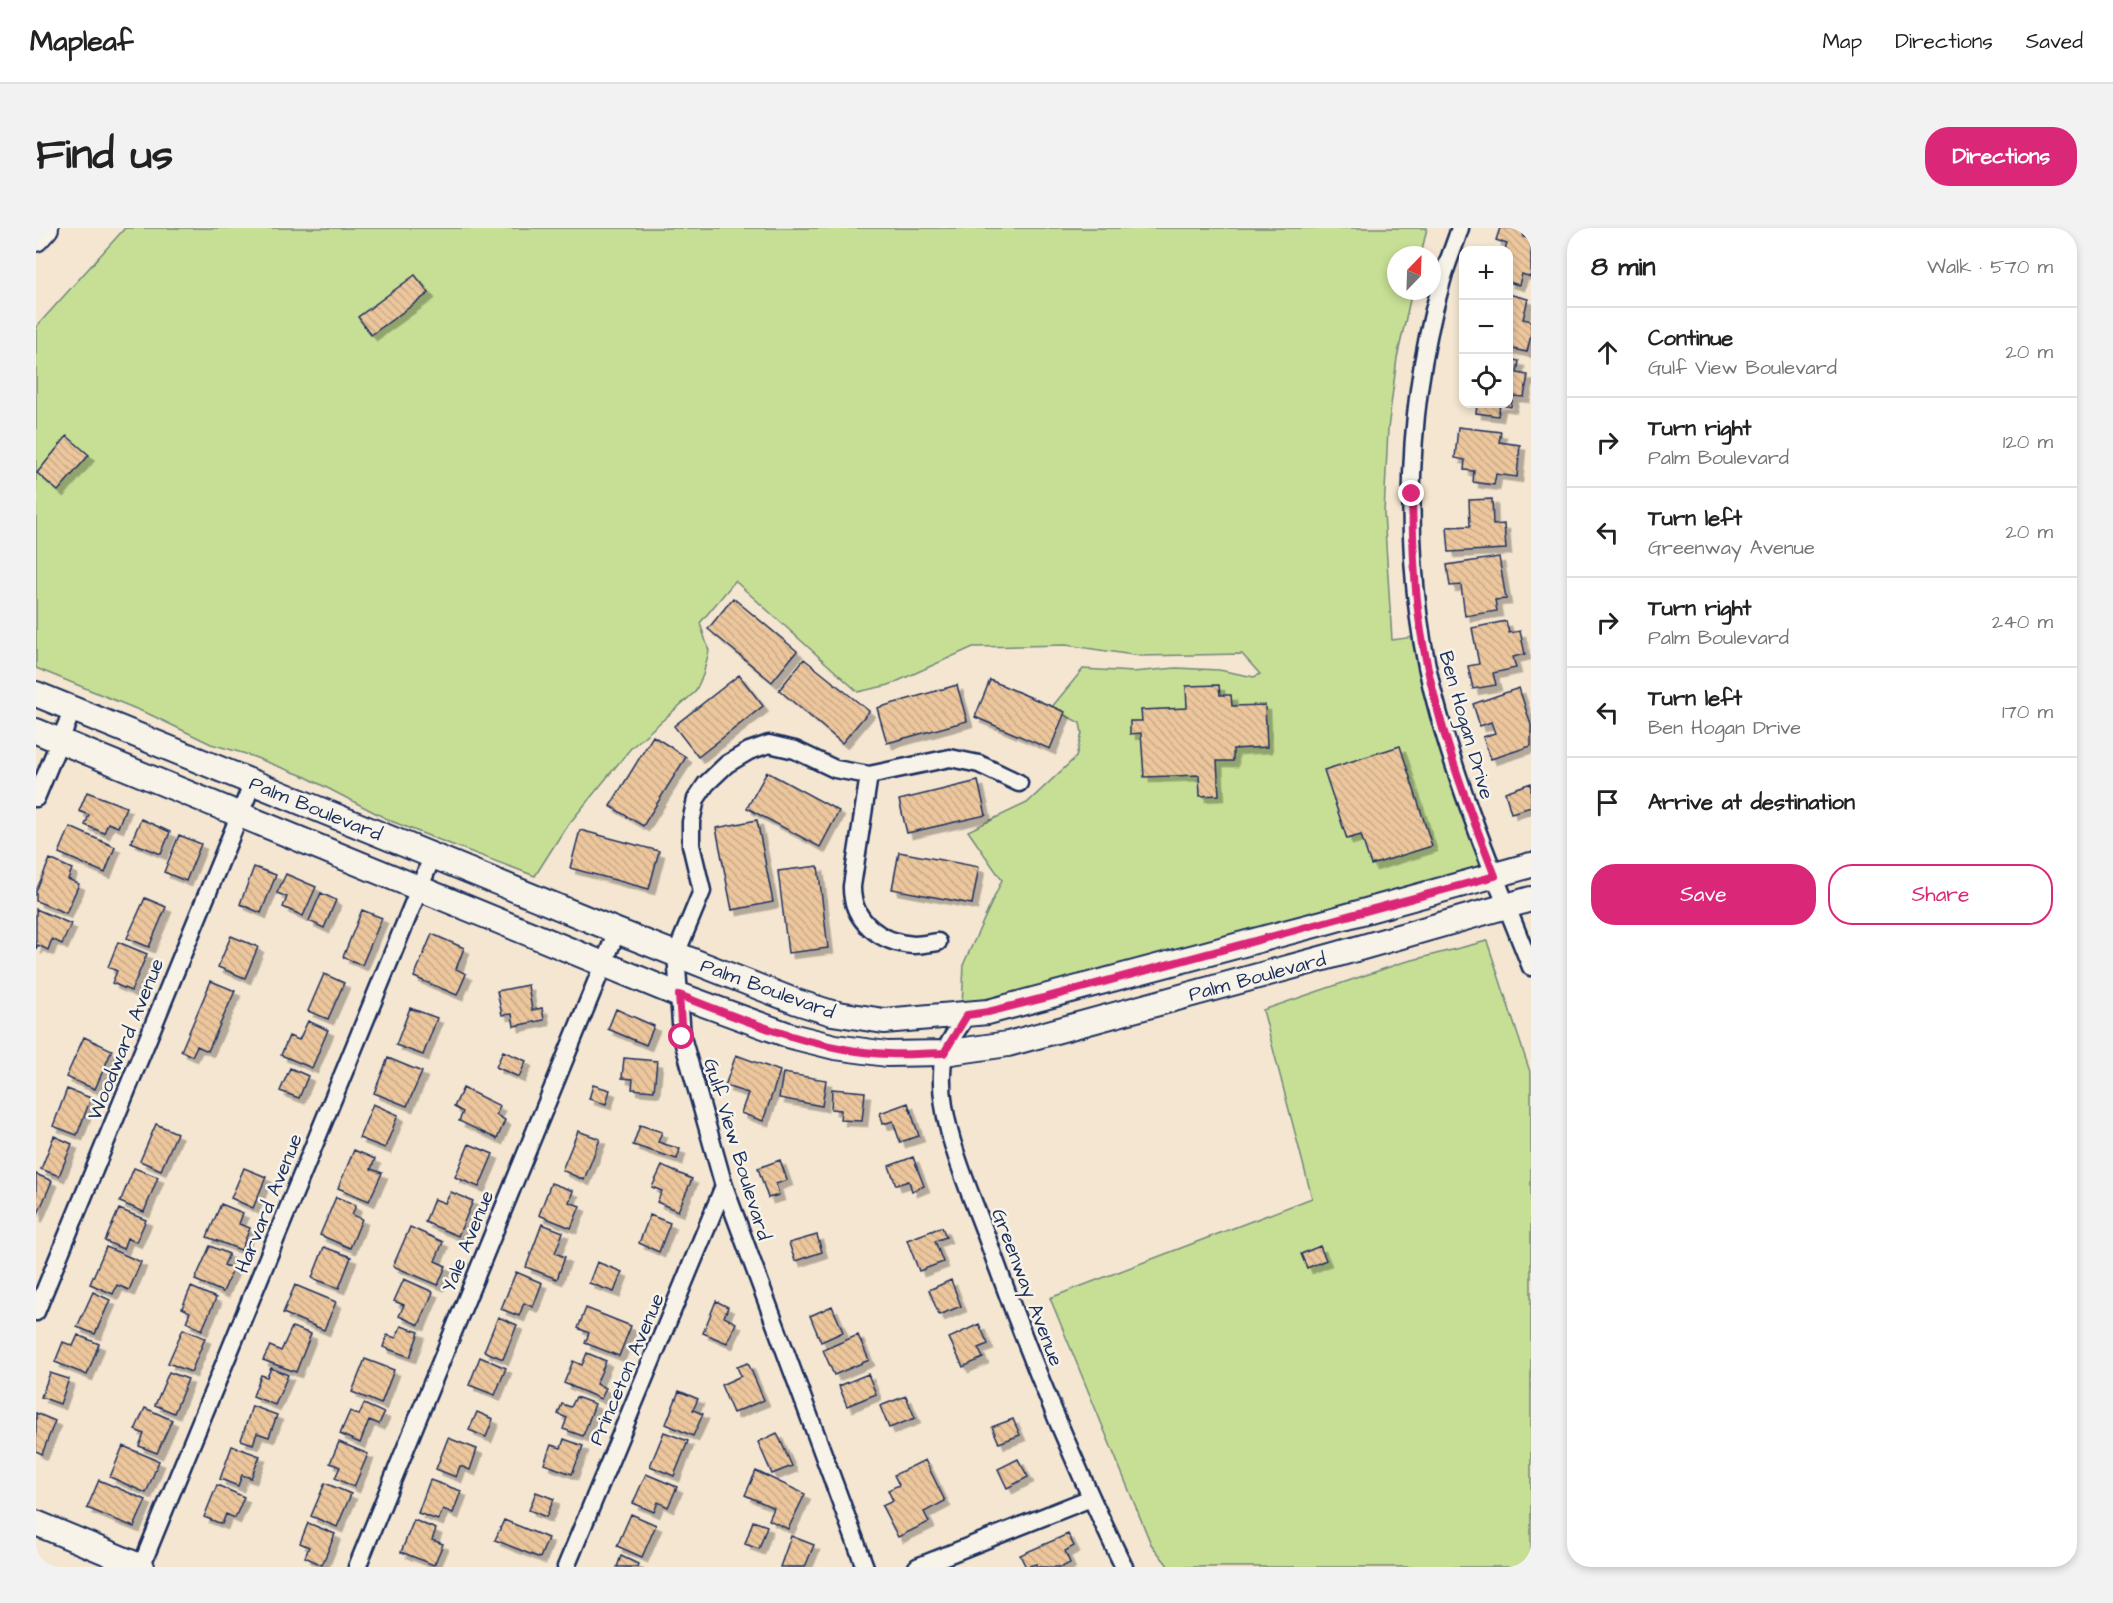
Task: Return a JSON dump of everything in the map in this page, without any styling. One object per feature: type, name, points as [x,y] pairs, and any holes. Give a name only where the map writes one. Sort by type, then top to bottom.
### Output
[{"type":"street","points":[[36,239],[46,228]]},
{"type":"street","name":"Ben Hogan Drive","points":[[1460,228],[1441,284],[1431,325],[1416,418],[1412,494],[1414,573],[1424,648],[1438,714],[1472,817],[1531,967]]},
{"type":"street","name":"Palm Boulevard","points":[[36,694],[616,931],[797,1002],[832,1013],[884,1021],[988,1012],[1531,865]]},
{"type":"street","points":[[36,798],[73,709]]},
{"type":"street","name":"Palm Boulevard","points":[[36,731],[679,995],[771,1029],[835,1047],[887,1054],[944,1053],[1008,1044],[1335,956],[1531,899]]},
{"type":"street","name":"Gulf View Boulevard","points":[[865,1567],[724,1186],[682,1037],[676,954],[702,891],[691,845],[691,822],[696,799],[705,784],[727,764],[749,751],[770,744],[795,750],[836,769],[869,775],[950,758],[979,764],[1019,783]]},
{"type":"street","points":[[869,775],[852,886],[852,899],[857,914],[872,930],[889,940],[914,945],[938,942]]},
{"type":"street","name":"Woodward Avenue","points":[[36,1312],[253,782]]},
{"type":"street","name":"Harvard Avenue","points":[[142,1567],[433,855]]},
{"type":"street","points":[[1326,922],[1335,956]]},
{"type":"street","name":"Yale Avenue","points":[[357,1567],[616,931]]},
{"type":"street","name":"Greenway Avenue","points":[[967,1015],[944,1053],[946,1125],[1012,1309],[1065,1440],[1125,1567]]},
{"type":"street","name":"Princeton Avenue","points":[[566,1567],[724,1186]]},
{"type":"street","points":[[917,1567],[1091,1498]]},
{"type":"street","points":[[36,1523],[142,1567]]},
{"type":"green space","points":[[125,228],[1427,228],[1423,246],[1387,246],[1387,300],[1410,300],[1397,358],[1388,429],[1384,513],[1392,640],[1414,637],[1433,726],[1483,870],[962,1007],[964,963],[1002,880],[968,831],[1027,803],[1076,757],[1082,733],[1080,723],[1051,708],[1083,669],[1133,672],[1176,668],[1219,670],[1254,677],[1260,674],[1242,654],[1140,656],[1066,645],[973,647],[889,685],[858,692],[735,581],[700,623],[709,651],[703,675],[695,692],[631,748],[564,830],[535,876],[391,821],[306,777],[246,754],[211,744],[151,715],[36,668],[36,327]]},
{"type":"green space","points":[[1487,941],[1531,1075],[1531,1567],[1169,1567],[1151,1544],[1050,1298],[1312,1198],[1263,1010],[1401,963]]},
{"type":"building","points":[[1500,228],[1525,228],[1523,237],[1531,239],[1531,277],[1522,274],[1519,285],[1513,283],[1513,246],[1506,246],[1507,244],[1496,240]]},
{"type":"building","points":[[415,275],[429,293],[371,335],[358,317]]},
{"type":"building","points":[[1513,295],[1528,299],[1523,319],[1531,321],[1527,352],[1513,349]]},
{"type":"building","points":[[1513,360],[1519,361],[1517,373],[1528,375],[1524,397],[1513,396]]},
{"type":"building","points":[[1477,408],[1499,408],[1498,416],[1476,413]]},
{"type":"building","points":[[1458,427],[1501,432],[1499,442],[1520,445],[1517,477],[1496,474],[1494,485],[1473,482],[1474,471],[1464,470],[1465,460],[1455,458]]},
{"type":"building","points":[[67,436],[89,455],[58,491],[37,473]]},
{"type":"building","points":[[1492,499],[1493,525],[1504,524],[1506,549],[1449,552],[1447,527],[1470,526],[1469,500]]},
{"type":"building","points":[[1499,557],[1506,599],[1495,600],[1497,611],[1465,616],[1461,585],[1450,586],[1447,565]]},
{"type":"building","points":[[733,598],[797,651],[772,682],[708,629]]},
{"type":"building","points":[[1506,621],[1509,633],[1520,631],[1525,654],[1513,657],[1516,668],[1493,673],[1496,685],[1473,689],[1468,666],[1479,664],[1472,628]]},
{"type":"building","points":[[804,659],[869,711],[842,743],[779,690]]},
{"type":"building","points":[[739,675],[763,706],[698,757],[674,726]]},
{"type":"building","points":[[990,680],[1065,712],[1050,749],[975,717]]},
{"type":"building","points":[[957,685],[967,721],[887,743],[877,708]]},
{"type":"building","points":[[1219,685],[1220,695],[1231,695],[1232,706],[1265,705],[1267,747],[1233,749],[1233,761],[1217,761],[1219,795],[1200,796],[1199,775],[1144,777],[1141,733],[1130,734],[1130,721],[1142,721],[1141,710],[1187,708],[1186,686]]},
{"type":"building","points":[[1519,688],[1531,725],[1531,746],[1491,759],[1483,737],[1495,733],[1491,722],[1480,726],[1473,704]]},
{"type":"building","points":[[653,736],[686,757],[643,826],[610,806]]},
{"type":"building","points":[[1400,746],[1432,846],[1371,865],[1361,835],[1347,839],[1324,770]]},
{"type":"building","points":[[767,772],[839,811],[820,847],[747,808]]},
{"type":"building","points":[[978,781],[986,815],[907,833],[899,800]]},
{"type":"building","points":[[1531,783],[1531,807],[1511,813],[1505,792]]},
{"type":"building","points":[[87,792],[126,807],[118,827],[108,823],[104,833],[85,825],[89,815],[79,811]]},
{"type":"building","points":[[141,819],[170,832],[161,854],[131,842]]},
{"type":"building","points":[[757,820],[773,902],[732,910],[716,828]]},
{"type":"building","points":[[70,827],[115,847],[105,873],[59,853]]},
{"type":"building","points":[[580,830],[659,851],[649,889],[570,868]]},
{"type":"building","points":[[179,835],[201,844],[186,881],[164,872]]},
{"type":"building","points":[[899,852],[979,867],[972,904],[892,889]]},
{"type":"building","points":[[50,859],[72,869],[68,879],[79,884],[66,913],[36,901],[36,891]]},
{"type":"building","points":[[818,866],[828,948],[788,953],[778,871]]},
{"type":"building","points":[[254,867],[276,875],[261,913],[240,904]]},
{"type":"building","points":[[286,874],[316,887],[303,916],[283,907],[287,897],[277,893]]},
{"type":"building","points":[[321,893],[336,900],[324,928],[309,921]]},
{"type":"building","points":[[145,898],[166,907],[149,947],[127,938]]},
{"type":"building","points":[[36,909],[71,924],[62,944],[52,939],[48,950],[38,945],[36,949]]},
{"type":"building","points":[[362,910],[382,918],[362,965],[343,957]]},
{"type":"building","points":[[432,934],[464,948],[456,969],[466,974],[457,995],[414,977]]},
{"type":"building","points":[[231,936],[258,947],[245,978],[218,967]]},
{"type":"building","points":[[118,942],[147,954],[131,991],[112,983],[117,971],[108,967]]},
{"type":"building","points":[[324,974],[344,983],[328,1019],[308,1011]]},
{"type":"building","points":[[211,981],[235,991],[208,1051],[197,1046],[192,1056],[181,1051]]},
{"type":"building","points":[[528,985],[532,1010],[542,1008],[544,1020],[514,1026],[512,1014],[502,1015],[497,991]]},
{"type":"building","points":[[410,1008],[437,1018],[423,1055],[396,1045]]},
{"type":"building","points":[[616,1009],[654,1026],[646,1045],[608,1029]]},
{"type":"building","points":[[308,1021],[328,1030],[312,1068],[281,1055],[289,1036],[299,1040]]},
{"type":"building","points":[[84,1037],[112,1050],[95,1089],[66,1077]]},
{"type":"building","points":[[503,1051],[526,1061],[519,1077],[496,1067]]},
{"type":"building","points":[[736,1055],[780,1071],[763,1121],[741,1113],[748,1093],[725,1086]]},
{"type":"building","points":[[388,1058],[422,1072],[407,1106],[374,1093]]},
{"type":"building","points":[[624,1058],[657,1061],[654,1091],[632,1089],[633,1079],[622,1078]]},
{"type":"building","points":[[290,1068],[308,1076],[299,1098],[280,1091]]},
{"type":"building","points":[[783,1073],[826,1080],[822,1106],[779,1098]]},
{"type":"building","points":[[593,1085],[610,1090],[606,1104],[589,1099]]},
{"type":"building","points":[[463,1088],[500,1106],[496,1115],[505,1120],[497,1139],[459,1121],[463,1112],[454,1107]]},
{"type":"building","points":[[67,1089],[91,1098],[77,1135],[53,1126]]},
{"type":"building","points":[[832,1089],[865,1092],[862,1121],[840,1120],[841,1110],[831,1109]]},
{"type":"building","points":[[908,1103],[919,1136],[900,1142],[893,1121],[883,1124],[880,1113]]},
{"type":"building","points":[[373,1104],[398,1115],[385,1148],[359,1138]]},
{"type":"building","points":[[156,1124],[177,1133],[161,1170],[140,1161]]},
{"type":"building","points":[[640,1125],[662,1132],[658,1142],[680,1149],[677,1159],[633,1145]]},
{"type":"building","points":[[578,1131],[600,1139],[584,1180],[562,1170]]},
{"type":"building","points":[[54,1136],[72,1144],[59,1176],[41,1169]]},
{"type":"building","points":[[469,1144],[493,1154],[479,1187],[455,1177]]},
{"type":"building","points":[[354,1150],[375,1159],[371,1169],[382,1173],[369,1201],[338,1188]]},
{"type":"building","points":[[913,1157],[924,1186],[912,1191],[909,1181],[896,1185],[889,1166]]},
{"type":"building","points":[[780,1160],[787,1180],[776,1184],[779,1195],[768,1198],[758,1168]]},
{"type":"building","points":[[662,1166],[692,1179],[678,1211],[657,1202],[662,1191],[652,1187]]},
{"type":"building","points":[[134,1168],[158,1177],[144,1212],[120,1202]]},
{"type":"building","points":[[244,1168],[266,1177],[253,1208],[231,1198]]},
{"type":"building","points":[[36,1174],[52,1181],[37,1216],[36,1216]]},
{"type":"building","points":[[551,1183],[573,1191],[569,1202],[580,1206],[571,1228],[539,1215]]},
{"type":"building","points":[[451,1192],[473,1201],[458,1236],[425,1222],[434,1199],[445,1203]]},
{"type":"building","points":[[336,1197],[356,1205],[352,1215],[362,1219],[350,1248],[320,1235]]},
{"type":"building","points":[[221,1204],[243,1213],[239,1224],[250,1228],[241,1250],[207,1237]]},
{"type":"building","points":[[119,1209],[146,1220],[136,1242],[127,1238],[123,1249],[105,1241]]},
{"type":"building","points":[[650,1215],[670,1223],[659,1252],[639,1243]]},
{"type":"building","points":[[542,1224],[563,1232],[555,1253],[565,1257],[557,1279],[526,1267]]},
{"type":"building","points":[[410,1227],[443,1242],[435,1261],[446,1266],[438,1285],[393,1266]]},
{"type":"building","points":[[942,1227],[946,1237],[935,1241],[943,1262],[919,1271],[907,1240]]},
{"type":"building","points":[[817,1235],[822,1252],[795,1261],[789,1243]]},
{"type":"building","points":[[210,1246],[229,1254],[224,1265],[233,1269],[223,1292],[195,1280]]},
{"type":"building","points":[[1320,1246],[1326,1260],[1307,1268],[1301,1254]]},
{"type":"building","points":[[106,1247],[141,1262],[129,1290],[117,1285],[113,1294],[90,1284]]},
{"type":"building","points":[[324,1247],[351,1257],[339,1288],[312,1278]]},
{"type":"building","points":[[597,1262],[622,1272],[614,1292],[589,1283]]},
{"type":"building","points":[[516,1272],[542,1283],[533,1307],[524,1303],[519,1316],[501,1309]]},
{"type":"building","points":[[404,1279],[433,1292],[419,1325],[399,1316],[404,1305],[394,1301]]},
{"type":"building","points":[[951,1280],[961,1306],[939,1315],[929,1290]]},
{"type":"building","points":[[295,1285],[336,1302],[324,1330],[283,1313]]},
{"type":"building","points":[[191,1287],[216,1298],[202,1330],[186,1322],[190,1312],[182,1308]]},
{"type":"building","points":[[93,1292],[110,1300],[95,1334],[77,1327]]},
{"type":"building","points":[[716,1301],[728,1307],[724,1317],[736,1323],[727,1343],[703,1333]]},
{"type":"building","points":[[832,1306],[843,1332],[821,1342],[810,1316]]},
{"type":"building","points":[[586,1308],[631,1326],[619,1356],[585,1343],[589,1333],[578,1328]]},
{"type":"building","points":[[498,1317],[517,1325],[503,1359],[484,1351]]},
{"type":"building","points":[[979,1324],[988,1344],[978,1348],[983,1358],[963,1367],[949,1338]]},
{"type":"building","points":[[401,1326],[419,1332],[410,1357],[383,1347],[387,1335],[396,1338]]},
{"type":"building","points":[[292,1327],[311,1334],[296,1372],[263,1360],[270,1346],[281,1351]]},
{"type":"building","points":[[183,1329],[205,1338],[191,1372],[168,1363]]},
{"type":"building","points":[[78,1335],[99,1344],[87,1375],[55,1362],[63,1342],[73,1346]]},
{"type":"building","points":[[858,1335],[869,1360],[834,1375],[823,1350]]},
{"type":"building","points":[[587,1353],[606,1361],[596,1384],[606,1388],[601,1399],[564,1383],[573,1361],[582,1365]]},
{"type":"building","points":[[480,1357],[506,1368],[495,1395],[469,1385]]},
{"type":"building","points":[[365,1359],[394,1370],[381,1404],[352,1392]]},
{"type":"building","points":[[748,1363],[764,1400],[733,1413],[721,1385],[741,1376],[737,1367]]},
{"type":"building","points":[[271,1368],[288,1375],[275,1405],[253,1396],[261,1375],[267,1377]]},
{"type":"building","points":[[169,1372],[188,1379],[174,1413],[155,1405]]},
{"type":"building","points":[[50,1373],[69,1379],[60,1404],[41,1397]]},
{"type":"building","points":[[868,1374],[876,1394],[847,1406],[839,1386]]},
{"type":"building","points":[[679,1391],[698,1399],[693,1410],[703,1414],[693,1436],[666,1424]]},
{"type":"building","points":[[906,1396],[915,1418],[889,1428],[880,1406]]},
{"type":"building","points":[[576,1397],[595,1404],[583,1436],[563,1429],[567,1418],[558,1414],[562,1404],[571,1407]]},
{"type":"building","points":[[364,1404],[384,1413],[379,1424],[369,1420],[360,1443],[340,1434],[350,1411],[359,1415]]},
{"type":"building","points":[[252,1406],[277,1415],[269,1437],[257,1433],[253,1444],[241,1440]]},
{"type":"building","points":[[145,1408],[172,1420],[157,1453],[139,1446],[144,1434],[135,1430]]},
{"type":"building","points":[[477,1412],[493,1419],[486,1437],[469,1430]]},
{"type":"building","points":[[36,1413],[55,1421],[42,1454],[36,1451]]},
{"type":"building","points":[[1013,1419],[1020,1435],[999,1443],[992,1427]]},
{"type":"building","points":[[664,1432],[688,1441],[674,1476],[650,1466]]},
{"type":"building","points":[[777,1433],[792,1466],[772,1474],[758,1442]]},
{"type":"building","points":[[448,1438],[477,1449],[470,1470],[460,1466],[456,1477],[436,1469]]},
{"type":"building","points":[[564,1439],[583,1446],[572,1474],[544,1464],[551,1445],[561,1448]]},
{"type":"building","points":[[339,1442],[368,1454],[354,1487],[335,1478],[340,1467],[330,1463]]},
{"type":"building","points":[[123,1446],[159,1461],[146,1493],[110,1477]]},
{"type":"building","points":[[232,1446],[260,1456],[251,1478],[242,1475],[238,1486],[220,1479]]},
{"type":"building","points":[[1018,1459],[1028,1477],[1007,1488],[998,1469]]},
{"type":"building","points":[[925,1460],[945,1501],[924,1512],[929,1522],[898,1537],[882,1506],[893,1501],[888,1490],[899,1485],[894,1475]]},
{"type":"building","points":[[756,1471],[805,1494],[788,1529],[769,1520],[774,1508],[745,1495]]},
{"type":"building","points":[[646,1474],[677,1487],[668,1507],[658,1502],[654,1512],[633,1503]]},
{"type":"building","points":[[99,1480],[146,1500],[134,1527],[87,1508]]},
{"type":"building","points":[[430,1480],[461,1491],[453,1513],[443,1509],[438,1520],[418,1513]]},
{"type":"building","points":[[325,1483],[351,1494],[337,1527],[311,1516]]},
{"type":"building","points":[[217,1485],[244,1497],[235,1518],[226,1514],[222,1524],[204,1517]]},
{"type":"building","points":[[536,1492],[554,1499],[546,1517],[529,1510]]},
{"type":"building","points":[[631,1514],[656,1525],[642,1557],[617,1546]]},
{"type":"building","points":[[414,1520],[436,1529],[432,1540],[443,1544],[434,1565],[401,1552]]},
{"type":"building","points":[[504,1520],[548,1538],[540,1558],[495,1540]]},
{"type":"building","points":[[753,1521],[767,1526],[759,1549],[745,1544]]},
{"type":"building","points":[[308,1523],[335,1534],[322,1565],[305,1557],[309,1547],[300,1543]]},
{"type":"building","points":[[1068,1534],[1074,1546],[1065,1551],[1070,1563],[1062,1567],[1037,1567],[1036,1564],[1026,1567],[1020,1555]]},
{"type":"building","points":[[791,1536],[814,1545],[805,1567],[780,1567]]},
{"type":"building","points":[[621,1556],[638,1564],[637,1567],[617,1567]]},
{"type":"route","points":[[682,1037],[679,995],[791,1036],[835,1047],[887,1054],[944,1053],[967,1015],[1048,997],[1495,876],[1472,817],[1438,714],[1424,648],[1414,573],[1412,494]]}]
